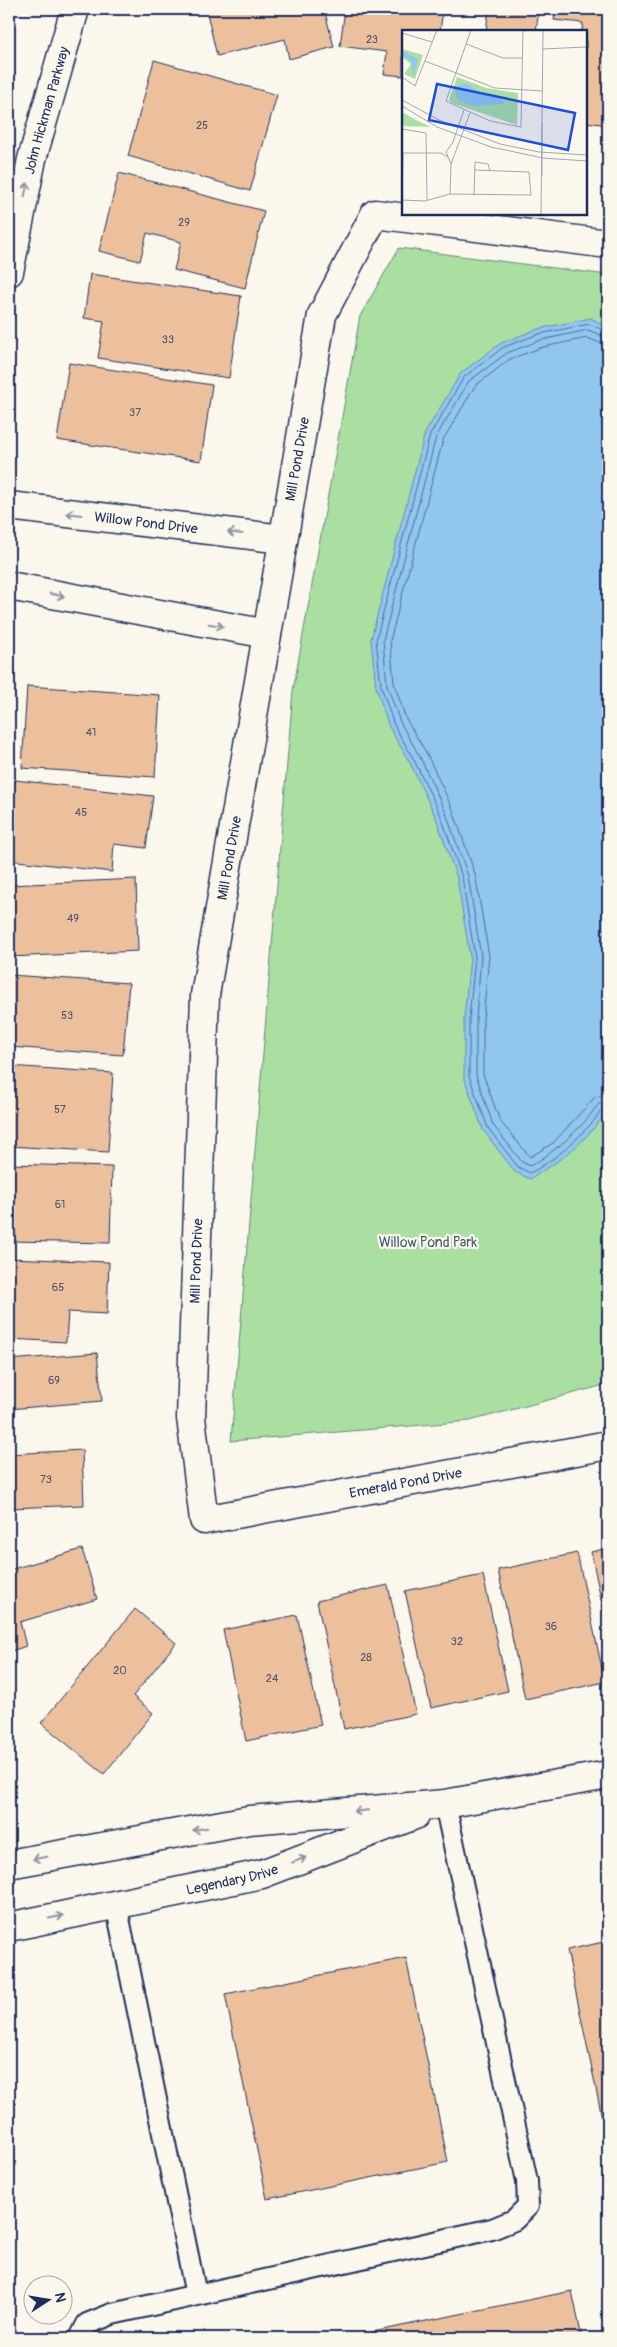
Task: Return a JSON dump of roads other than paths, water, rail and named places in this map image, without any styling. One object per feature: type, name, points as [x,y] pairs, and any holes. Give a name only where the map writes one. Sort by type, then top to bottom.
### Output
[{"type":"street","name":"John Hickman Parkway","points":[[9,272],[32,160],[75,9]]},
{"type":"street","name":"Mill Pond Drive","points":[[204,1520],[191,1418],[205,995],[322,315],[375,214],[608,244]]},
{"type":"street","name":"Willow Pond Drive","points":[[9,506],[283,539]]},
{"type":"street","points":[[9,586],[267,634]]},
{"type":"street","name":"Emerald Pond Drive","points":[[204,1520],[608,1444]]},
{"type":"street","name":"Legendary Drive","points":[[9,1864],[249,1820],[444,1804],[608,1775]]},
{"type":"street","name":"Legendary Drive","points":[[9,1927],[262,1874],[444,1804]]},
{"type":"lane","points":[[80,2338],[87,2324],[112,2314],[492,2229],[514,2220],[528,2206],[527,2181],[444,1804]]},
{"type":"lane","points":[[116,1904],[196,2295]]},
{"type":"water","points":[[591,318],[608,328],[608,1109],[583,1140],[553,1164],[530,1179],[515,1172],[483,1130],[464,1077],[464,1019],[470,957],[457,878],[436,818],[410,763],[389,727],[376,687],[371,639],[425,433],[461,373],[501,343],[538,329]]},
{"type":"park label","name":"Willow Pond Park","points":[[428,1242]]}]
